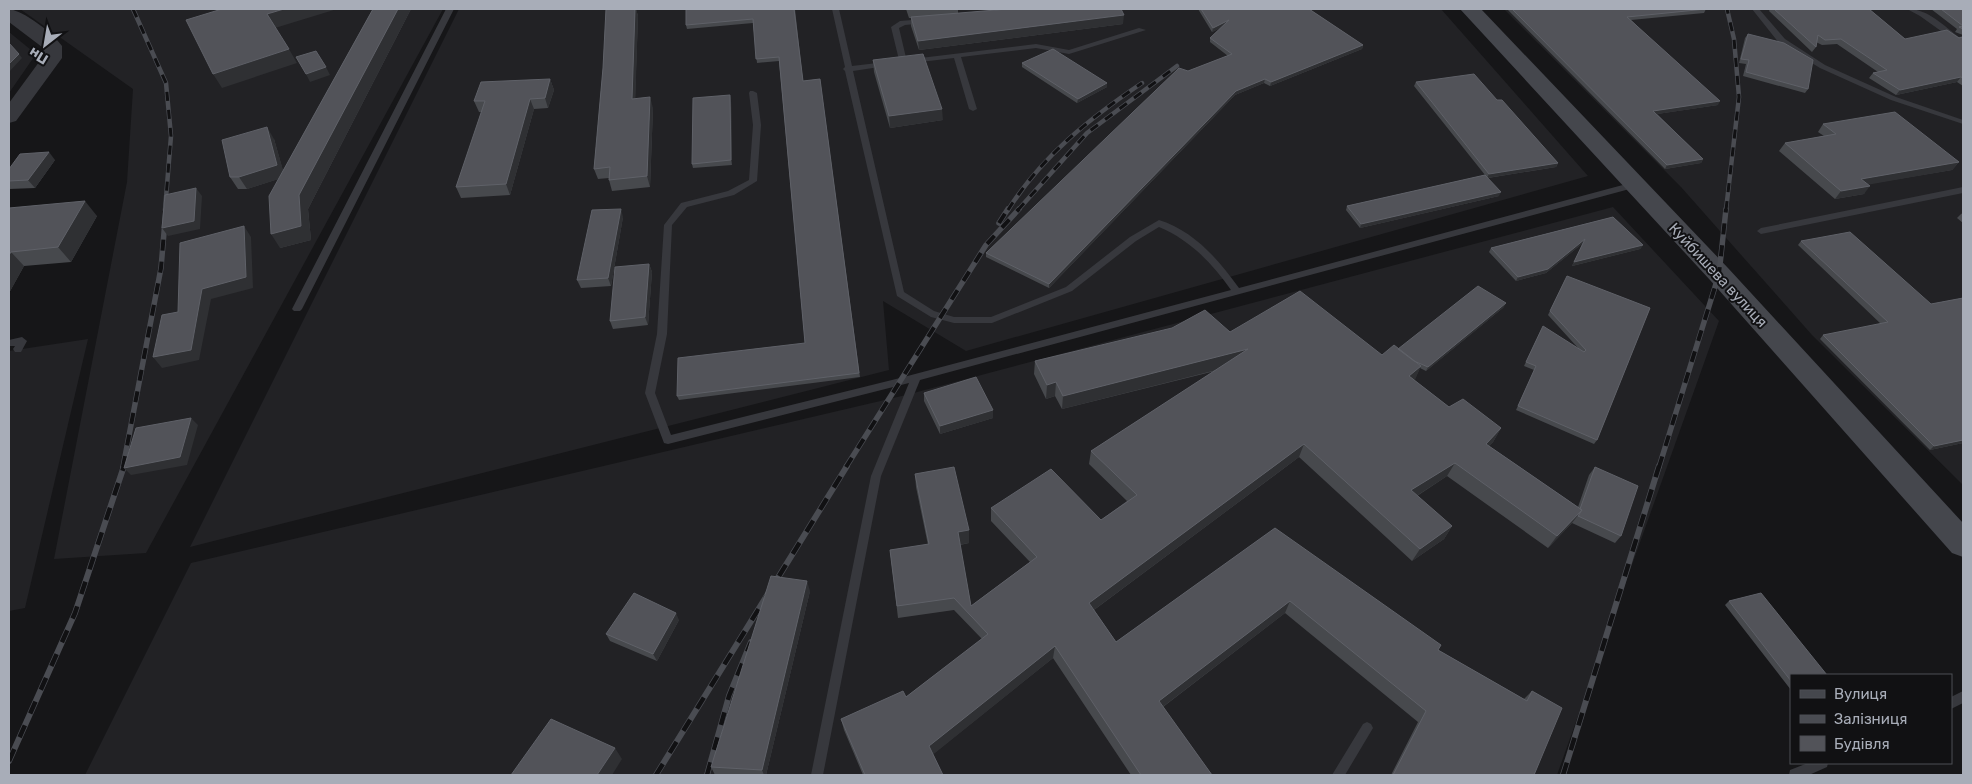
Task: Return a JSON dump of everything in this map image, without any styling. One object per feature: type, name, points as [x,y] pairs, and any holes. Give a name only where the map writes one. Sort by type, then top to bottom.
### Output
[{"type":"main road","name":"Куйбишева вулиця","points":[[1470,9],[1719,274],[1963,544]]},
{"type":"street","points":[[9,14],[42,36],[52,46],[52,58],[9,117]]},
{"type":"lane","points":[[296,309],[450,9]]},
{"type":"lane","points":[[834,9],[900,294],[931,314],[954,320],[992,320],[1069,290],[1133,240],[1159,223],[1179,230],[1216,261],[1237,292]]},
{"type":"lane","points":[[1755,9],[1781,40],[1824,67],[1919,109],[1963,122]]},
{"type":"lane","points":[[1911,9],[1923,14],[1958,39],[1963,38]]},
{"type":"lane","points":[[903,62],[895,27],[903,23],[932,20]]},
{"type":"lane","points":[[847,69],[1036,46],[1069,52],[1142,30]]},
{"type":"lane","points":[[957,56],[973,109]]},
{"type":"lane","points":[[753,93],[757,125],[753,181],[731,193],[684,205],[668,224],[662,334],[650,393],[668,440],[916,378],[1634,185]]},
{"type":"lane","points":[[1761,232],[1963,190]]},
{"type":"lane","points":[[9,343],[22,341],[18,349]]},
{"type":"lane","points":[[817,775],[876,476],[916,378]]},
{"type":"lane","points":[[1338,775],[1367,728]]},
{"type":"lane","points":[[1795,775],[1820,764]]},
{"type":"shaded area","points":[[20,9],[443,9],[146,553],[54,559],[127,182],[133,89]]},
{"type":"shaded area","points":[[459,9],[1441,9],[1588,176],[966,351],[883,301],[889,370],[190,547]]},
{"type":"shaded area","points":[[1504,9],[1963,9],[1963,485],[1812,335],[1681,187]]},
{"type":"shaded area","points":[[9,32],[36,54],[9,93]]},
{"type":"shaded area","points":[[1613,207],[1719,321],[1557,775],[85,775],[191,563],[906,395]]},
{"type":"shaded area","points":[[88,339],[25,608],[9,611],[9,351]]},
{"type":"building","points":[[222,9],[284,9],[267,14],[289,49],[213,74],[186,20]]},
{"type":"building","points":[[373,9],[398,9],[299,195],[301,226],[271,234],[269,196]]},
{"type":"building","points":[[606,9],[635,9],[632,99],[650,97],[647,176],[609,180],[610,167],[594,169]]},
{"type":"building","points":[[686,9],[794,9],[803,81],[820,79],[859,373],[677,396],[678,358],[805,343],[779,57],[756,59],[753,19],[686,25]]},
{"type":"building","points":[[1008,9],[1121,9],[1124,15],[918,41],[911,17]]},
{"type":"building","points":[[1201,9],[1309,9],[1363,45],[1271,82],[1265,79],[1236,91],[1049,284],[986,253],[1179,68],[1188,71],[1232,54],[1210,38],[1229,20],[1213,28]]},
{"type":"building","points":[[1512,9],[1706,9],[1627,17],[1720,101],[1653,111],[1703,159],[1667,165]]},
{"type":"building","points":[[1774,9],[1869,9],[1905,39],[1947,30],[1959,38],[1963,37],[1963,78],[1900,90],[1873,73],[1887,70],[1841,39],[1825,40],[1818,35],[1816,47]]},
{"type":"building","points":[[1941,9],[1963,9],[1963,26]]},
{"type":"building","points":[[1748,34],[1784,43],[1813,60],[1808,89],[1746,72],[1749,60],[1741,59]]},
{"type":"building","points":[[9,43],[19,54],[9,64]]},
{"type":"building","points":[[1053,49],[1107,83],[1078,99],[1022,63]]},
{"type":"building","points":[[316,51],[326,67],[306,74],[296,57]]},
{"type":"building","points":[[923,54],[942,109],[889,116],[873,60]]},
{"type":"building","points":[[1474,74],[1497,100],[1502,100],[1558,163],[1489,174],[1416,82]]},
{"type":"building","points":[[550,79],[545,98],[530,99],[506,184],[456,187],[485,101],[474,101],[481,82]]},
{"type":"building","points":[[730,95],[731,160],[692,164],[693,98]]},
{"type":"building","points":[[1895,112],[1959,162],[1861,179],[1870,186],[1841,191],[1785,143],[1836,134],[1823,124]]},
{"type":"building","points":[[267,127],[277,165],[239,177],[230,177],[222,140]]},
{"type":"building","points":[[49,152],[28,180],[9,181],[9,169],[20,154]]},
{"type":"building","points":[[1485,175],[1501,192],[1361,224],[1347,206]]},
{"type":"building","points":[[196,188],[194,221],[162,228],[165,195]]},
{"type":"building","points":[[85,201],[58,247],[11,252],[9,255],[9,208]]},
{"type":"building","points":[[621,209],[608,278],[577,280],[592,210]]},
{"type":"building","points":[[1613,217],[1643,245],[1574,262],[1585,239],[1548,269],[1518,277],[1491,248]]},
{"type":"building","points":[[244,226],[246,277],[202,289],[191,350],[153,357],[162,315],[178,312],[180,243]]},
{"type":"building","points":[[1850,232],[1931,304],[1963,298],[1963,440],[1934,446],[1823,335],[1888,322],[1801,241]]},
{"type":"building","points":[[649,264],[645,317],[610,321],[615,267]]},
{"type":"building","points":[[1567,276],[1650,308],[1597,440],[1518,406],[1536,366],[1526,362],[1543,326],[1584,352],[1586,350],[1550,311]]},
{"type":"building","points":[[1478,286],[1506,303],[1428,367],[1414,361],[1398,349]]},
{"type":"building","points":[[1300,291],[1382,355],[1394,345],[1421,366],[1409,376],[1449,407],[1463,399],[1501,428],[1486,444],[1582,510],[1557,536],[1455,463],[1411,490],[1452,526],[1420,549],[1304,444],[1089,603],[1116,642],[1275,528],[1441,645],[1438,650],[1527,701],[1532,691],[1562,708],[1534,775],[1393,775],[1426,711],[1290,601],[1159,701],[1212,775],[1141,775],[1055,646],[929,746],[943,775],[865,775],[841,719],[903,691],[906,697],[988,634],[954,598],[897,606],[890,550],[929,544],[915,474],[954,467],[969,530],[958,532],[971,606],[1037,557],[991,508],[1051,469],[1101,520],[1137,495],[1091,451],[1248,349],[1063,396],[1056,382],[1047,385],[1035,361],[1172,328],[1205,310],[1230,332]]},
{"type":"building","points":[[976,377],[993,410],[940,426],[924,393]]},
{"type":"building","points":[[191,418],[180,457],[124,468],[136,428]]},
{"type":"building","points":[[1595,467],[1638,486],[1621,536],[1578,516],[1582,510],[1580,509]]},
{"type":"building","points":[[771,576],[807,581],[762,770],[711,767]]},
{"type":"building","points":[[634,593],[676,613],[653,654],[606,634]]},
{"type":"building","points":[[1761,593],[1826,674],[1790,674],[1790,680],[1729,601]]},
{"type":"building","points":[[551,719],[615,748],[597,775],[511,775]]},
{"type":"railway","points":[[133,9],[166,83],[171,136],[165,210]]},
{"type":"railway","points":[[1726,210],[1739,97],[1734,39],[1727,9]]},
{"type":"railway","points":[[1018,210],[1087,133],[1177,66]]},
{"type":"railway","points":[[1008,210],[1036,172],[1068,139],[1142,83]]},
{"type":"railway","points":[[123,467],[161,268],[166,209]]},
{"type":"railway","points":[[999,223],[1008,209]]},
{"type":"railway","points":[[846,467],[986,245],[1019,209]]},
{"type":"railway","points":[[1659,467],[1719,274],[1726,209]]},
{"type":"railway","points":[[9,761],[75,613],[124,466]]},
{"type":"railway","points":[[656,775],[847,466]]},
{"type":"railway","points":[[1563,775],[1659,466]]},
{"type":"railway","points":[[707,775],[729,696],[751,642]]}]
